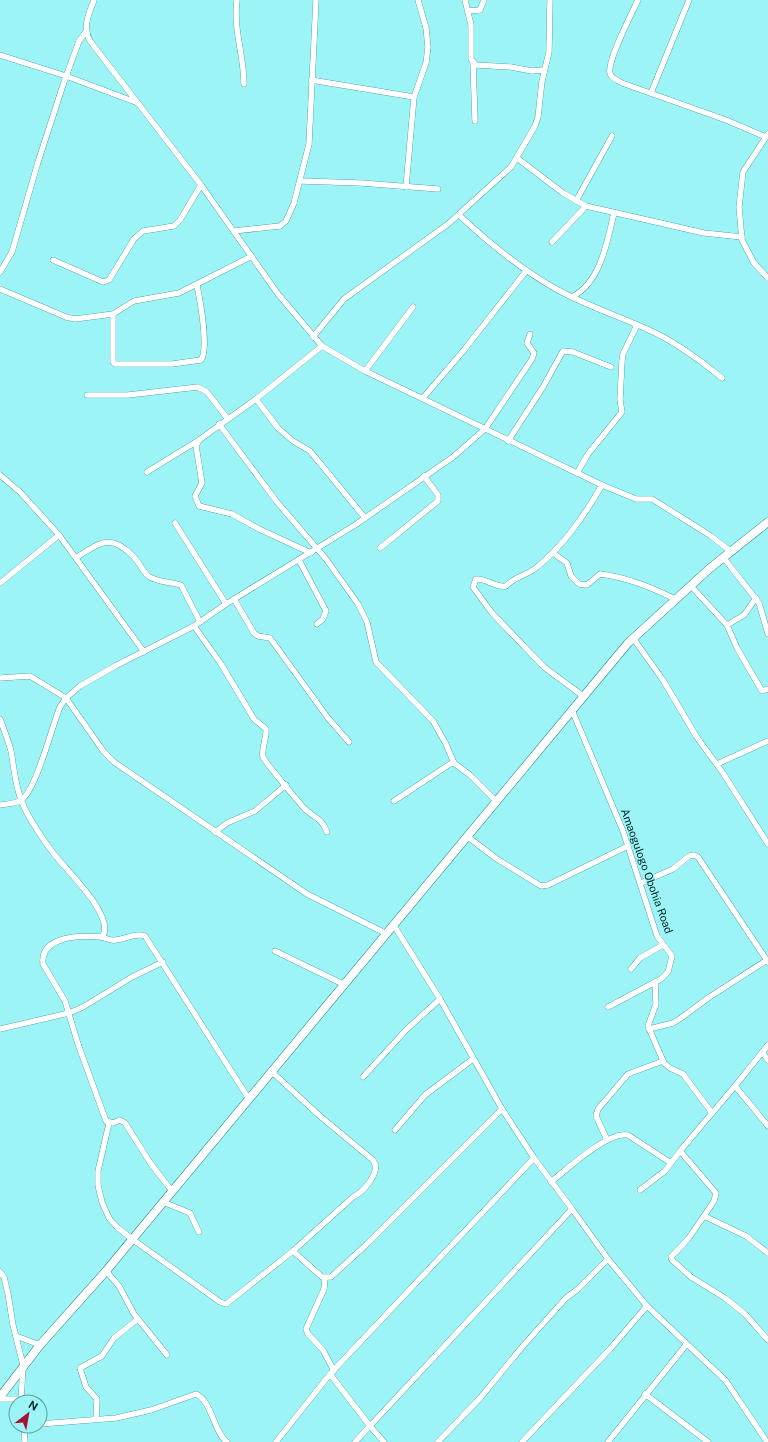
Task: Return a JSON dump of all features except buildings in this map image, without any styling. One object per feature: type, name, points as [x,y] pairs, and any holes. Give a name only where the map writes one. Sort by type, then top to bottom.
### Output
[{"type":"street","points":[[0,272],[12,252],[38,162],[66,76],[79,41],[85,33],[86,24],[94,0]]},
{"type":"street","points":[[237,0],[236,29],[243,54],[244,84]]},
{"type":"street","points":[[234,231],[280,226],[286,222],[301,181],[309,144],[316,0]]},
{"type":"street","points":[[406,187],[414,97],[426,63],[428,47],[426,28],[418,0]]},
{"type":"street","points":[[466,0],[472,39],[471,59],[473,63],[475,121]]},
{"type":"street","points":[[468,11],[480,10],[484,0]]},
{"type":"street","points":[[313,337],[344,299],[459,215],[508,171],[537,122],[544,70],[549,52],[550,0]]},
{"type":"street","points":[[638,0],[616,48],[610,70],[612,76],[622,83],[767,135],[743,172],[739,207],[742,237],[747,252],[754,263],[768,278]]},
{"type":"street","points":[[651,93],[689,0]]},
{"type":"street","points":[[85,33],[201,185],[278,294],[322,346],[365,371],[577,474],[636,498],[652,498],[711,536],[730,551]]},
{"type":"street","points":[[0,55],[66,76],[138,103]]},
{"type":"street","points":[[473,63],[476,65],[532,71],[544,70]]},
{"type":"street","points":[[311,80],[414,97]]},
{"type":"street","points":[[576,201],[612,136]]},
{"type":"street","points":[[517,158],[576,201],[586,206],[711,234],[742,237]]},
{"type":"street","points":[[301,181],[361,182],[438,189]]},
{"type":"street","points":[[53,260],[103,282],[109,280],[134,239],[143,231],[174,226],[180,220],[201,185]]},
{"type":"street","points":[[552,242],[586,206]]},
{"type":"street","points":[[572,297],[590,283],[603,253],[614,213]]},
{"type":"street","points":[[459,215],[483,237],[526,271],[572,297],[649,330],[689,352],[722,378]]},
{"type":"street","points":[[0,289],[66,317],[75,319],[113,314],[134,301],[179,293],[252,256]]},
{"type":"street","points":[[423,398],[464,350],[526,271]]},
{"type":"street","points":[[113,314],[113,362],[115,364],[172,364],[201,360],[204,352],[200,302],[197,285]]},
{"type":"street","points":[[365,371],[413,308]]},
{"type":"street","points":[[577,474],[588,454],[622,412],[620,400],[623,354],[637,325]]},
{"type":"street","points":[[0,804],[21,800],[35,780],[55,718],[66,698],[80,686],[98,675],[194,626],[234,599],[318,549],[365,518],[464,448],[485,429],[534,356],[527,343],[530,334]]},
{"type":"street","points":[[147,472],[199,440],[256,398],[322,346]]},
{"type":"street","points":[[508,441],[543,387],[563,351],[573,352],[611,367]]},
{"type":"street","points":[[87,395],[128,395],[198,387],[208,392],[227,418]]},
{"type":"street","points":[[256,398],[278,428],[310,452],[365,518]]},
{"type":"street","points":[[219,424],[277,502],[318,549],[358,604],[366,622],[376,662],[411,700],[433,721],[446,744],[454,763],[470,775],[496,801]]},
{"type":"street","points":[[199,440],[196,446],[202,483],[195,496],[200,506],[232,514],[259,529],[311,553]]},
{"type":"street","points":[[0,475],[20,492],[77,557],[144,652]]},
{"type":"street","points":[[380,548],[438,501],[438,495],[424,476]]},
{"type":"street","points":[[583,696],[544,667],[492,613],[472,587],[476,579],[482,578],[494,585],[506,586],[511,580],[534,569],[553,553],[578,524],[602,485]]},
{"type":"street","points":[[0,1398],[23,1365],[106,1270],[385,933],[468,837],[583,696],[633,638],[723,557],[768,522]]},
{"type":"street","points":[[175,523],[226,604]]},
{"type":"street","points":[[0,583],[59,535]]},
{"type":"street","points":[[77,557],[103,542],[109,541],[116,544],[133,556],[148,576],[157,581],[181,585],[200,622]]},
{"type":"street","points":[[553,553],[567,563],[571,576],[579,584],[587,585],[600,574],[610,575],[637,583],[676,599]]},
{"type":"street","points":[[723,557],[756,598],[762,609],[768,634]]},
{"type":"street","points":[[299,560],[326,611],[323,619],[317,624]]},
{"type":"street","points":[[691,586],[727,625],[737,648],[762,692],[768,689]]},
{"type":"street","points":[[727,625],[744,615],[756,598]]},
{"type":"street","points":[[234,599],[254,632],[258,636],[270,638],[328,718],[349,742]]},
{"type":"street","points":[[194,626],[221,664],[254,719],[266,729],[263,756],[266,763],[308,812],[321,820],[327,832]]},
{"type":"street","points":[[633,638],[671,692],[696,736],[717,764],[768,844]]},
{"type":"street","points":[[0,678],[30,676],[66,698],[104,752],[114,762],[307,894],[385,933]]},
{"type":"street","name":"Amaogulogo Obohia Road","points":[[572,710],[628,846],[654,925],[663,944],[672,956],[672,962],[668,972],[655,982],[608,1008]]},
{"type":"street","points":[[0,719],[10,749],[21,800],[28,815],[54,854],[95,902],[103,923],[104,933],[102,937]]},
{"type":"street","points":[[717,764],[768,741]]},
{"type":"street","points":[[394,801],[450,764],[454,763]]},
{"type":"street","points":[[215,832],[227,823],[255,811],[286,785]]},
{"type":"street","points":[[468,837],[497,859],[541,886],[548,885],[628,846]]},
{"type":"street","points":[[640,883],[673,869],[689,856],[694,855],[698,857],[767,961],[708,998],[682,1018],[673,1023],[649,1029]]},
{"type":"street","points":[[393,924],[440,999],[502,1110],[551,1182],[608,1259],[648,1306],[686,1345],[726,1381],[767,1442]]},
{"type":"street","points":[[109,1123],[104,1118],[78,1044],[65,1001],[43,964],[44,951],[48,946],[59,941],[102,937],[117,940],[127,937],[145,936],[163,962],[223,1061],[249,1099]]},
{"type":"street","points":[[630,969],[640,958],[663,944]]},
{"type":"street","points":[[276,951],[343,984]]},
{"type":"street","points":[[0,1029],[69,1013],[83,1007],[132,977],[163,962]]},
{"type":"street","points":[[655,982],[656,1004],[648,1022],[649,1029],[663,1061],[670,1068],[683,1074],[712,1113]]},
{"type":"street","points":[[363,1077],[406,1030],[440,999]]},
{"type":"street","points":[[640,1190],[666,1171],[680,1151],[768,1045]]},
{"type":"street","points":[[762,1052],[768,1060]]},
{"type":"street","points":[[395,1130],[425,1095],[474,1059]]},
{"type":"street","points":[[607,1140],[596,1116],[598,1109],[628,1074],[663,1061]]},
{"type":"street","points":[[109,1123],[100,1160],[100,1191],[102,1202],[109,1218],[117,1227],[132,1239],[220,1302],[226,1304],[293,1251],[353,1197],[362,1192],[374,1174],[375,1166],[373,1160],[321,1117],[272,1071]]},
{"type":"street","points":[[735,1086],[768,1126]]},
{"type":"street","points":[[293,1251],[325,1278],[331,1277],[367,1244],[502,1110]]},
{"type":"street","points":[[109,1123],[120,1120],[125,1123],[151,1164],[172,1191]]},
{"type":"street","points":[[551,1182],[598,1145],[621,1134],[628,1135],[671,1163]]},
{"type":"street","points":[[680,1151],[716,1193],[714,1201],[688,1239],[673,1254],[672,1260],[691,1277],[725,1298],[745,1314],[768,1340]]},
{"type":"street","points":[[276,1442],[332,1372],[534,1158]]},
{"type":"street","points":[[163,1202],[190,1213],[199,1232]]},
{"type":"street","points":[[356,1442],[572,1209]]},
{"type":"street","points":[[704,1216],[746,1236],[768,1253]]},
{"type":"street","points":[[438,1442],[481,1397],[522,1347],[566,1298],[578,1289],[608,1259]]},
{"type":"street","points":[[106,1270],[120,1286],[128,1306],[167,1355]]},
{"type":"street","points":[[0,1272],[4,1277],[7,1288],[23,1365],[21,1394]]},
{"type":"street","points":[[325,1278],[324,1289],[306,1329],[308,1334],[323,1350],[332,1372],[370,1426],[384,1442]]},
{"type":"street","points":[[522,1442],[610,1349],[648,1306]]},
{"type":"street","points":[[96,1419],[97,1400],[86,1387],[80,1368],[102,1356],[114,1338],[138,1319]]},
{"type":"street","points":[[16,1336],[40,1345]]},
{"type":"street","points":[[608,1442],[686,1345]]},
{"type":"street","points":[[48,1423],[116,1418],[151,1410],[196,1394],[200,1397],[216,1422],[221,1437],[227,1442]]},
{"type":"street","points":[[646,1394],[708,1442]]}]
